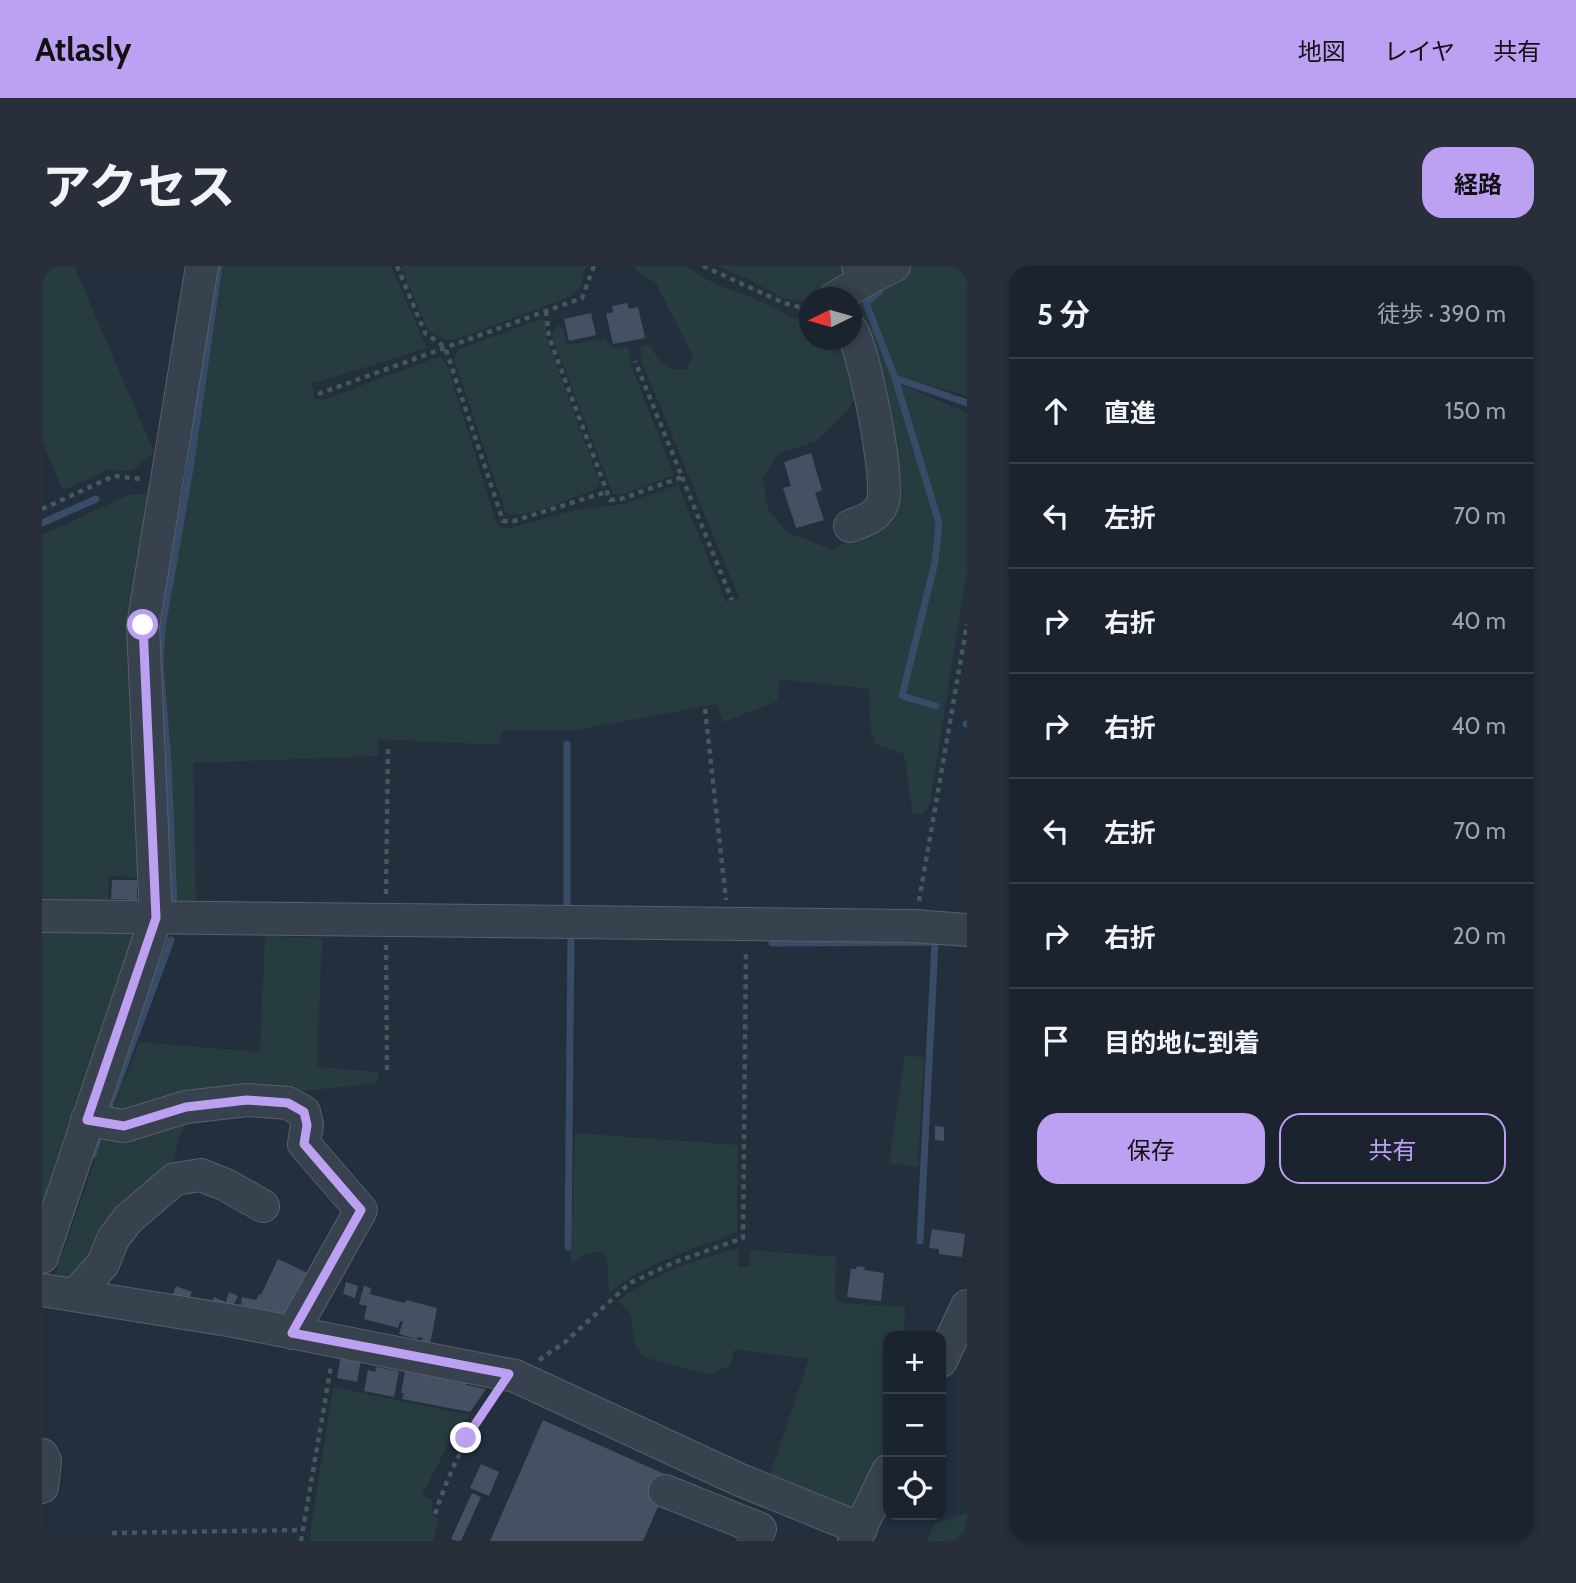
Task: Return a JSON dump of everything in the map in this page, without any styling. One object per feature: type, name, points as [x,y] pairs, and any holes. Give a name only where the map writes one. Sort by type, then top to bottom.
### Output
[{"type":"street","points":[[42,1257],[156,918],[143,625],[202,266]]},
{"type":"street","points":[[850,287],[874,270]]},
{"type":"street","points":[[850,526],[877,513],[883,502],[884,483],[877,430],[858,350]]},
{"type":"street","points":[[42,916],[914,926],[967,930]]},
{"type":"street","points":[[87,1120],[124,1126],[186,1107],[247,1100],[288,1103],[304,1112],[307,1125],[304,1144],[361,1210],[292,1333]]},
{"type":"street","points":[[75,1295],[103,1264],[113,1238],[128,1219],[174,1178],[201,1175],[226,1185],[263,1206]]},
{"type":"street","points":[[42,1290],[234,1321],[512,1375],[858,1535],[883,1482]]},
{"type":"street","points":[[946,1350],[967,1306]]},
{"type":"street","points":[[42,1455],[45,1461],[42,1487]]},
{"type":"street","points":[[665,1491],[760,1529],[754,1541]]},
{"type":"path","points":[[397,266],[425,333],[445,347],[502,521],[514,521],[606,492]]},
{"type":"path","points":[[318,394],[582,298],[594,266]]},
{"type":"path","points":[[703,266],[784,303],[799,307]]},
{"type":"path","points":[[546,311],[549,337],[610,500],[621,499],[682,477]]},
{"type":"path","points":[[635,361],[732,600]]},
{"type":"path","points":[[42,509],[114,476],[148,480],[168,472]]},
{"type":"path","points":[[914,926],[967,624]]},
{"type":"path","points":[[435,1514],[444,1486],[466,1438],[512,1375],[564,1343],[629,1283],[675,1262],[743,1238],[737,925],[705,709]]},
{"type":"path","points":[[301,1541],[335,1341]]},
{"type":"path","points":[[112,1533],[303,1530]]},
{"type":"green space","points":[[42,266],[74,266],[154,452],[132,471],[108,470],[63,490],[42,441]]},
{"type":"green space","points":[[223,266],[391,266],[427,348],[311,384],[315,398],[324,400],[440,356],[448,368],[498,527],[507,529],[575,510],[623,504],[678,485],[726,602],[739,598],[641,360],[640,346],[648,344],[670,369],[687,369],[693,356],[656,283],[636,271],[635,266],[686,266],[713,283],[799,319],[799,350],[851,350],[859,389],[849,409],[816,441],[778,454],[763,479],[768,510],[787,532],[832,550],[877,527],[862,297],[879,290],[863,302],[892,380],[967,413],[967,570],[930,803],[923,814],[913,815],[904,754],[875,744],[871,732],[869,689],[779,679],[778,701],[723,722],[717,704],[576,730],[503,730],[499,745],[378,739],[378,756],[193,763],[196,907],[178,907],[163,664],[164,628],[193,469]]},
{"type":"green space","points":[[401,266],[586,266],[580,288],[572,296],[457,339],[447,340],[428,331]]},
{"type":"green space","points":[[717,266],[847,266],[854,278],[836,287],[799,287],[798,301],[783,298]]},
{"type":"green space","points":[[906,266],[967,266],[967,396],[897,376],[869,304],[884,292],[881,281]]},
{"type":"green space","points":[[541,319],[545,320],[547,339],[600,484],[592,491],[548,507],[514,515],[506,513],[455,362],[455,355],[459,349]]},
{"type":"green space","points":[[558,325],[563,329],[569,345],[605,338],[613,348],[628,347],[630,363],[673,472],[672,476],[621,495],[613,494],[553,339],[552,333]]},
{"type":"green space","points":[[149,494],[146,878],[109,876],[108,908],[42,907],[42,535],[129,495]]},
{"type":"green space","points":[[42,922],[139,930],[42,1211]]},
{"type":"green space","points":[[265,936],[322,938],[317,1067],[378,1072],[377,1083],[112,1112],[139,1042],[260,1052]]},
{"type":"green space","points":[[905,1056],[924,1057],[918,1167],[889,1163]]},
{"type":"green space","points":[[193,1111],[179,1137],[172,1170],[71,1280],[53,1280],[103,1138]]},
{"type":"green space","points":[[575,1133],[738,1145],[737,1232],[654,1265],[609,1292],[607,1258],[600,1252],[586,1253],[571,1265]]},
{"type":"green space","points":[[739,1248],[738,1267],[750,1266],[750,1250],[836,1257],[835,1297],[840,1303],[905,1307],[904,1331],[883,1331],[883,1456],[855,1516],[766,1486],[809,1359],[735,1349],[730,1366],[708,1375],[644,1357],[634,1343],[631,1315],[618,1301],[660,1275]]},
{"type":"green space","points":[[333,1387],[470,1415],[454,1433],[422,1495],[432,1500],[432,1515],[439,1519],[433,1541],[309,1541]]},
{"type":"green space","points":[[967,1513],[967,1541],[927,1541],[934,1524]]},
{"type":"building","points":[[627,303],[629,309],[638,307],[645,338],[613,344],[606,314],[613,312],[612,306]]},
{"type":"building","points":[[591,313],[596,335],[569,341],[564,319]]},
{"type":"building","points":[[811,453],[822,490],[815,493],[824,520],[796,528],[783,488],[791,486],[784,462]]},
{"type":"building","points":[[112,880],[137,880],[137,900],[111,899]]},
{"type":"building","points":[[935,1126],[944,1127],[944,1141],[935,1140]]},
{"type":"building","points":[[932,1229],[965,1234],[962,1257],[939,1254],[939,1249],[929,1248]]},
{"type":"building","points":[[278,1259],[308,1273],[299,1293],[296,1291],[293,1297],[298,1300],[292,1314],[286,1311],[283,1316],[240,1312],[242,1297],[256,1300],[259,1294],[261,1295]]},
{"type":"building","points":[[857,1266],[865,1267],[864,1270],[884,1273],[881,1301],[847,1297],[851,1269],[856,1269]]},
{"type":"building","points":[[346,1282],[358,1286],[355,1298],[343,1294]]},
{"type":"building","points":[[176,1286],[192,1292],[189,1300],[173,1294]]},
{"type":"building","points":[[364,1286],[371,1288],[370,1294],[437,1308],[429,1350],[420,1348],[423,1338],[399,1334],[403,1322],[400,1321],[398,1328],[364,1319],[367,1306],[359,1304]]},
{"type":"building","points":[[229,1292],[238,1296],[230,1312],[211,1304],[214,1297],[226,1302]]},
{"type":"building","points":[[341,1355],[361,1359],[357,1382],[337,1378]]},
{"type":"building","points":[[376,1367],[399,1371],[394,1397],[364,1391],[368,1370],[375,1372]]},
{"type":"building","points":[[409,1369],[467,1380],[466,1385],[486,1389],[470,1412],[402,1399],[405,1372]]},
{"type":"building","points":[[543,1420],[671,1477],[643,1541],[490,1541]]},
{"type":"building","points":[[481,1464],[499,1472],[489,1496],[470,1488]]},
{"type":"building","points":[[472,1493],[481,1497],[461,1541],[456,1541],[451,1539]]},
{"type":"waterway","points":[[174,905],[168,762],[160,664],[162,628],[190,469],[219,266]]},
{"type":"waterway","points":[[880,291],[866,303],[895,378],[939,523],[935,562],[902,696],[936,706]]},
{"type":"waterway","points":[[895,378],[967,403]]},
{"type":"waterway","points":[[42,523],[96,499]]},
{"type":"waterway","points":[[567,744],[567,911]]},
{"type":"waterway","points":[[567,934],[571,934],[568,1247]]},
{"type":"waterway","points":[[108,1110],[171,940]]},
{"type":"waterway","points":[[772,943],[937,942]]},
{"type":"waterway","points":[[920,1241],[935,943]]},
{"type":"waterway","points":[[93,1155],[98,1140]]},
{"type":"route","points":[[143,625],[156,918],[87,1120],[124,1126],[186,1107],[247,1100],[288,1103],[304,1112],[307,1125],[304,1144],[361,1210],[292,1333],[509,1374],[466,1438]]}]
